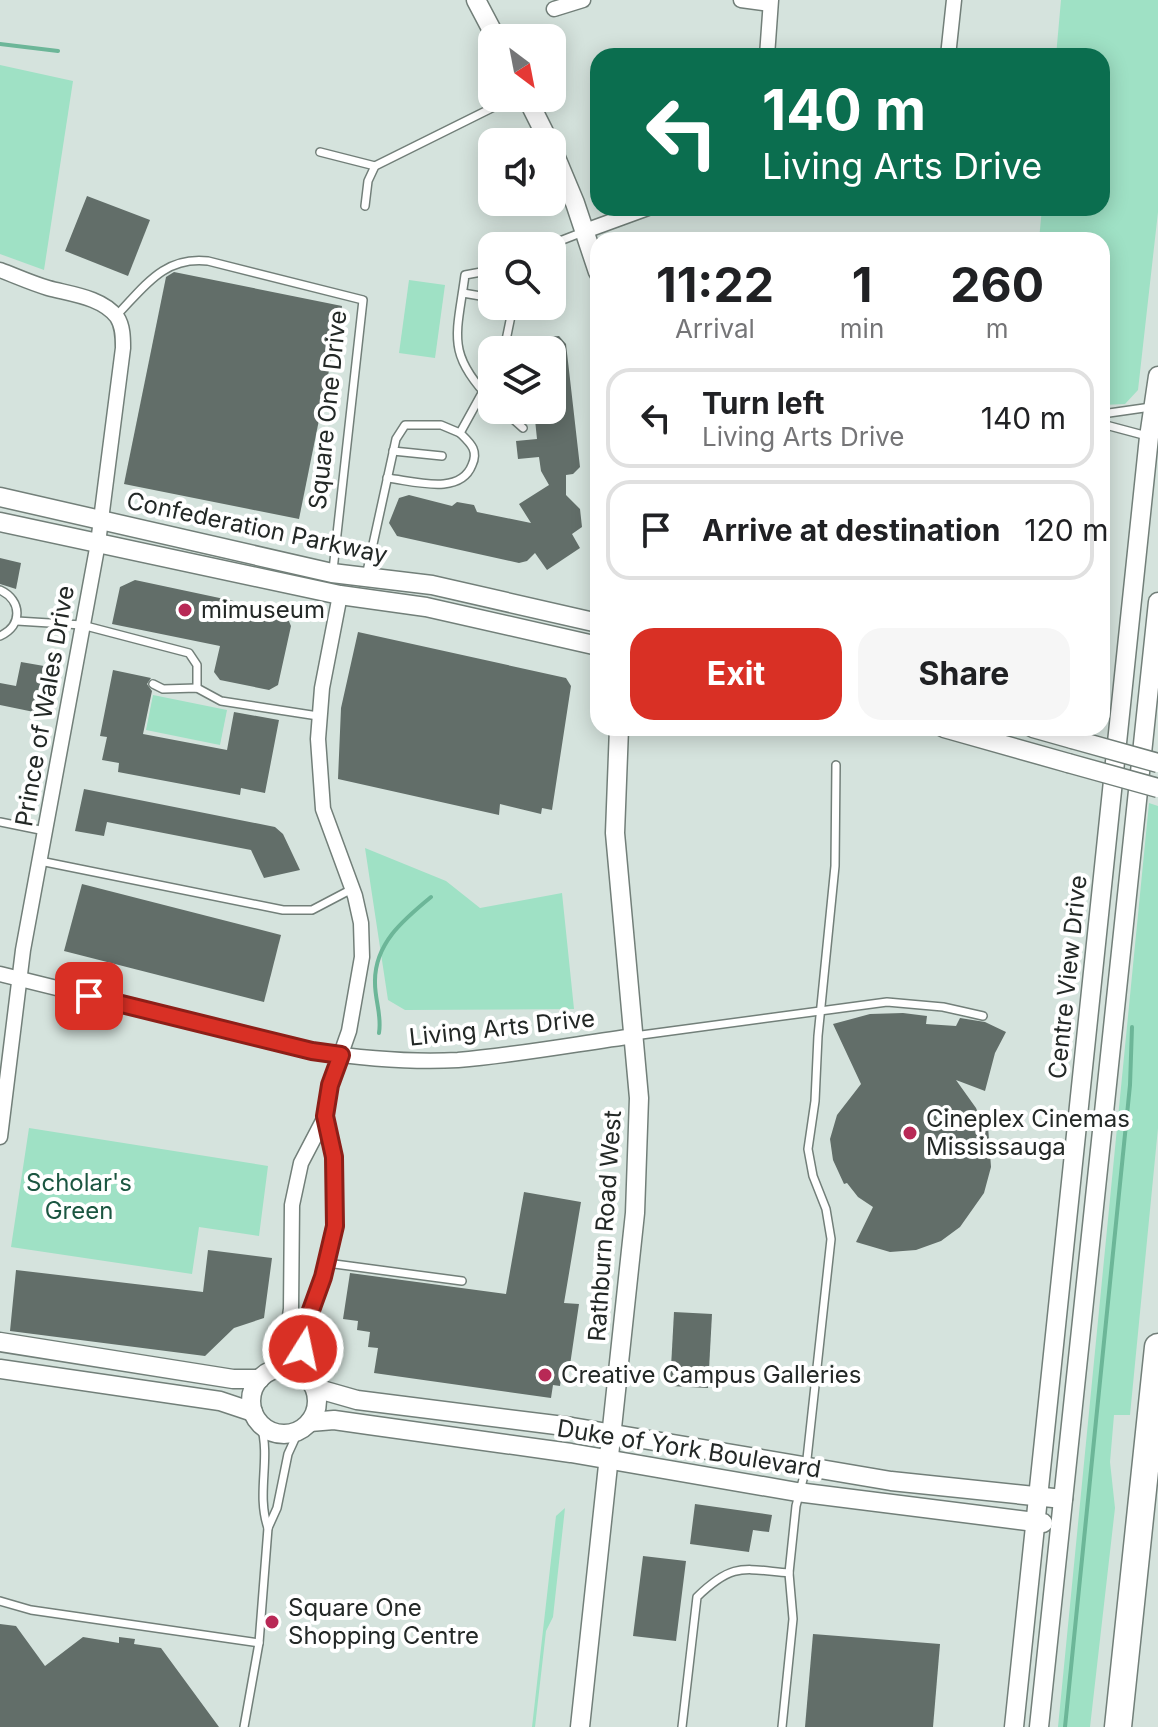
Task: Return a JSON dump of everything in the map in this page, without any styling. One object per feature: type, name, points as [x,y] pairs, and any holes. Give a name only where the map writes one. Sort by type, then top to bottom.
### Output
[{"type":"highway","points":[[1118,1727],[1158,1347]]},
{"type":"street","points":[[476,0],[489,24]]},
{"type":"street","points":[[554,9],[583,0]]},
{"type":"street","points":[[741,0],[771,2],[768,48]]},
{"type":"street","points":[[949,48],[954,0]]},
{"type":"street","points":[[566,183],[590,247]]},
{"type":"street","points":[[585,231],[626,216]]},
{"type":"street","points":[[0,270],[46,287],[86,297],[116,316]]},
{"type":"street","name":"Prince of Wales Drive","points":[[0,1137],[19,979],[98,543],[123,348],[122,328],[116,316]]},
{"type":"street","name":"Centre View Drive","points":[[1014,1727],[1036,1497],[1158,376]]},
{"type":"street","name":"Confederation Parkway","points":[[0,497],[332,573],[432,585],[590,621]]},
{"type":"street","name":"Confederation Parkway","points":[[0,522],[340,595],[426,607],[590,644]]},
{"type":"street","points":[[257,1419],[254,1389],[287,1337],[291,1309],[292,1205],[301,1163],[325,1116],[330,1085],[349,1031],[362,957],[361,923],[323,809],[318,716],[340,595]]},
{"type":"street","name":"Centre View Drive","points":[[1039,1727],[1158,602]]},
{"type":"street","name":"Rathburn Road West","points":[[580,1727],[637,1179],[639,1098],[615,833],[619,736]]},
{"type":"street","points":[[972,736],[1158,788]]},
{"type":"street","points":[[1061,736],[1158,763]]},
{"type":"street","name":"Living Arts Drive","points":[[0,974],[312,1051],[400,1061],[458,1060],[634,1036]]},
{"type":"street","points":[[0,1369],[220,1401],[279,1434],[305,1426],[316,1411],[303,1349],[306,1324],[327,1263],[335,1226],[337,1192],[334,1157],[325,1116]]},
{"type":"street","points":[[0,1342],[233,1379],[291,1369],[312,1384]]},
{"type":"street","name":"Duke of York Boulevard","points":[[312,1384],[357,1400],[611,1435],[806,1468],[1063,1499]]},
{"type":"street","name":"Duke of York Boulevard","points":[[305,1426],[334,1420],[609,1460],[797,1492],[1061,1525]]},
{"type":"lane","points":[[365,206],[368,181],[375,166],[484,112]]},
{"type":"lane","points":[[320,152],[375,166]]},
{"type":"lane","points":[[566,238],[585,231]]},
{"type":"lane","name":"Square One Drive","points":[[116,316],[162,270],[187,259],[363,300],[332,573]]},
{"type":"lane","points":[[478,273],[465,275],[456,339],[458,355],[478,385]]},
{"type":"lane","points":[[463,293],[478,296]]},
{"type":"lane","points":[[460,433],[478,401]]},
{"type":"lane","points":[[1110,413],[1153,406]]},
{"type":"lane","points":[[519,424],[523,428]]},
{"type":"lane","points":[[365,579],[387,478],[396,439],[405,425],[441,425],[460,433],[474,446],[475,458],[468,475],[454,484],[387,478]]},
{"type":"lane","points":[[1110,426],[1149,437]]},
{"type":"lane","points":[[393,451],[442,456]]},
{"type":"lane","points":[[0,590],[14,600],[17,621],[12,629],[0,636]]},
{"type":"lane","points":[[17,621],[82,625],[189,653],[197,665],[197,688]]},
{"type":"lane","points":[[153,684],[163,689],[197,688],[221,701],[318,716]]},
{"type":"lane","points":[[782,1727],[793,1619],[789,1573],[797,1492],[806,1468],[831,1239],[826,1209],[809,1162],[808,1137],[815,1101],[835,866],[836,765]]},
{"type":"lane","points":[[0,822],[45,831]]},
{"type":"lane","points":[[40,861],[283,910],[312,910],[352,889]]},
{"type":"lane","points":[[634,1036],[887,1002],[943,1007],[983,1016]]},
{"type":"lane","points":[[327,1263],[462,1281]]},
{"type":"lane","points":[[257,1419],[264,1451],[261,1507],[268,1528]]},
{"type":"lane","points":[[244,1727],[259,1643],[268,1528],[277,1508],[288,1454],[305,1426]]},
{"type":"lane","points":[[682,1727],[697,1597],[731,1570],[739,1568],[789,1573]]},
{"type":"lane","points":[[0,1601],[31,1610],[259,1643]]},
{"type":"green space","points":[[1061,0],[1158,0],[1158,212],[1138,390],[1125,404],[1110,405],[1110,232],[1040,232],[1041,216],[1110,216],[1110,48],[1057,48]]},
{"type":"green space","points":[[0,65],[73,81],[44,270],[0,254]]},
{"type":"green space","points":[[409,280],[445,285],[435,358],[399,353]]},
{"type":"green space","points":[[153,695],[227,710],[220,745],[146,730]]},
{"type":"green space","points":[[1149,803],[1158,806],[1158,1128],[1130,1415],[1114,1415],[1110,1462],[1115,1508],[1090,1727],[1058,1727]]},
{"type":"green space","points":[[365,848],[446,881],[480,908],[562,893],[574,1009],[405,1010],[388,1000]]},
{"type":"green space","name":"Scholar's Green","points":[[29,1128],[268,1166],[259,1236],[199,1227],[192,1274],[11,1247]]},
{"type":"green space","points":[[565,1508],[553,1617],[546,1631],[535,1727],[532,1727],[556,1516]]},
{"type":"building","points":[[87,196],[150,220],[128,276],[65,251]]},
{"type":"building","points":[[174,272],[342,306],[299,519],[124,484],[166,277]]},
{"type":"building","points":[[566,344],[580,467],[573,474],[566,475],[566,495],[580,509],[582,527],[572,534],[580,548],[547,570],[535,553],[527,561],[519,563],[397,536],[389,523],[399,498],[409,495],[452,506],[457,502],[474,505],[477,512],[531,523],[519,504],[549,485],[541,471],[539,457],[518,459],[516,441],[537,439],[535,424],[566,424]]},
{"type":"building","points":[[0,558],[21,563],[16,589],[0,584]]},
{"type":"building","points":[[135,580],[285,612],[291,626],[278,685],[269,690],[220,680],[214,672],[220,646],[112,624],[120,587]]},
{"type":"building","points":[[358,632],[566,678],[571,686],[552,810],[542,808],[541,814],[500,804],[499,815],[338,779],[341,708]]},
{"type":"building","points":[[21,662],[44,666],[34,712],[0,705],[0,683],[16,686]]},
{"type":"building","points":[[113,670],[151,678],[147,684],[152,691],[143,734],[227,750],[234,712],[279,720],[265,793],[241,788],[240,795],[118,772],[119,763],[102,760],[107,737],[100,736]]},
{"type":"building","points":[[84,789],[275,827],[283,834],[300,870],[264,878],[251,850],[107,822],[104,836],[75,831]]},
{"type":"building","points":[[82,884],[281,935],[264,1002],[64,951]]},
{"type":"building","name":"Cineplex Cinemas Mississauga","points":[[870,1014],[927,1016],[926,1024],[956,1026],[960,1018],[985,1022],[1006,1032],[995,1053],[985,1091],[956,1080],[976,1108],[984,1127],[988,1126],[991,1167],[984,1193],[960,1227],[941,1241],[916,1250],[890,1252],[856,1242],[873,1207],[858,1197],[847,1183],[844,1184],[833,1160],[830,1139],[837,1115],[861,1084],[833,1024]]},
{"type":"building","points":[[524,1192],[581,1202],[564,1303],[579,1304],[570,1365],[563,1364],[560,1386],[553,1385],[551,1398],[374,1373],[378,1348],[368,1347],[370,1332],[357,1330],[358,1321],[343,1319],[350,1273],[506,1294]]},
{"type":"building","points":[[208,1250],[272,1258],[264,1318],[234,1328],[205,1356],[10,1331],[16,1270],[203,1292]]},
{"type":"building","points":[[674,1312],[712,1314],[708,1388],[670,1386]]},
{"type":"building","points":[[695,1504],[772,1515],[769,1532],[753,1530],[749,1552],[690,1544]]},
{"type":"building","points":[[643,1556],[686,1561],[676,1641],[633,1636]]},
{"type":"building","points":[[0,1624],[16,1626],[45,1666],[83,1637],[119,1643],[119,1637],[135,1639],[134,1644],[161,1648],[219,1727],[0,1727]]},
{"type":"building","points":[[813,1634],[940,1644],[933,1727],[805,1727]]},
{"type":"waterway","points":[[0,44],[58,51]]},
{"type":"waterway","points":[[379,1033],[375,983],[379,956],[392,934],[431,897]]},
{"type":"waterway","points":[[1065,1727],[1130,1085],[1132,1027]]},
{"type":"place","name":"mimuseum","points":[[185,610]]},
{"type":"place","name":"Cineplex Cinemas Mississauga","points":[[910,1133]]},
{"type":"place","name":"Creative Campus Galleries","points":[[545,1375]]},
{"type":"place","name":"Square One Shopping Centre","points":[[272,1622]]},
{"type":"route","points":[[89,996],[312,1051],[341,1055],[330,1085],[325,1116],[334,1157],[337,1192],[335,1226],[323,1277],[306,1324],[303,1349]]}]
